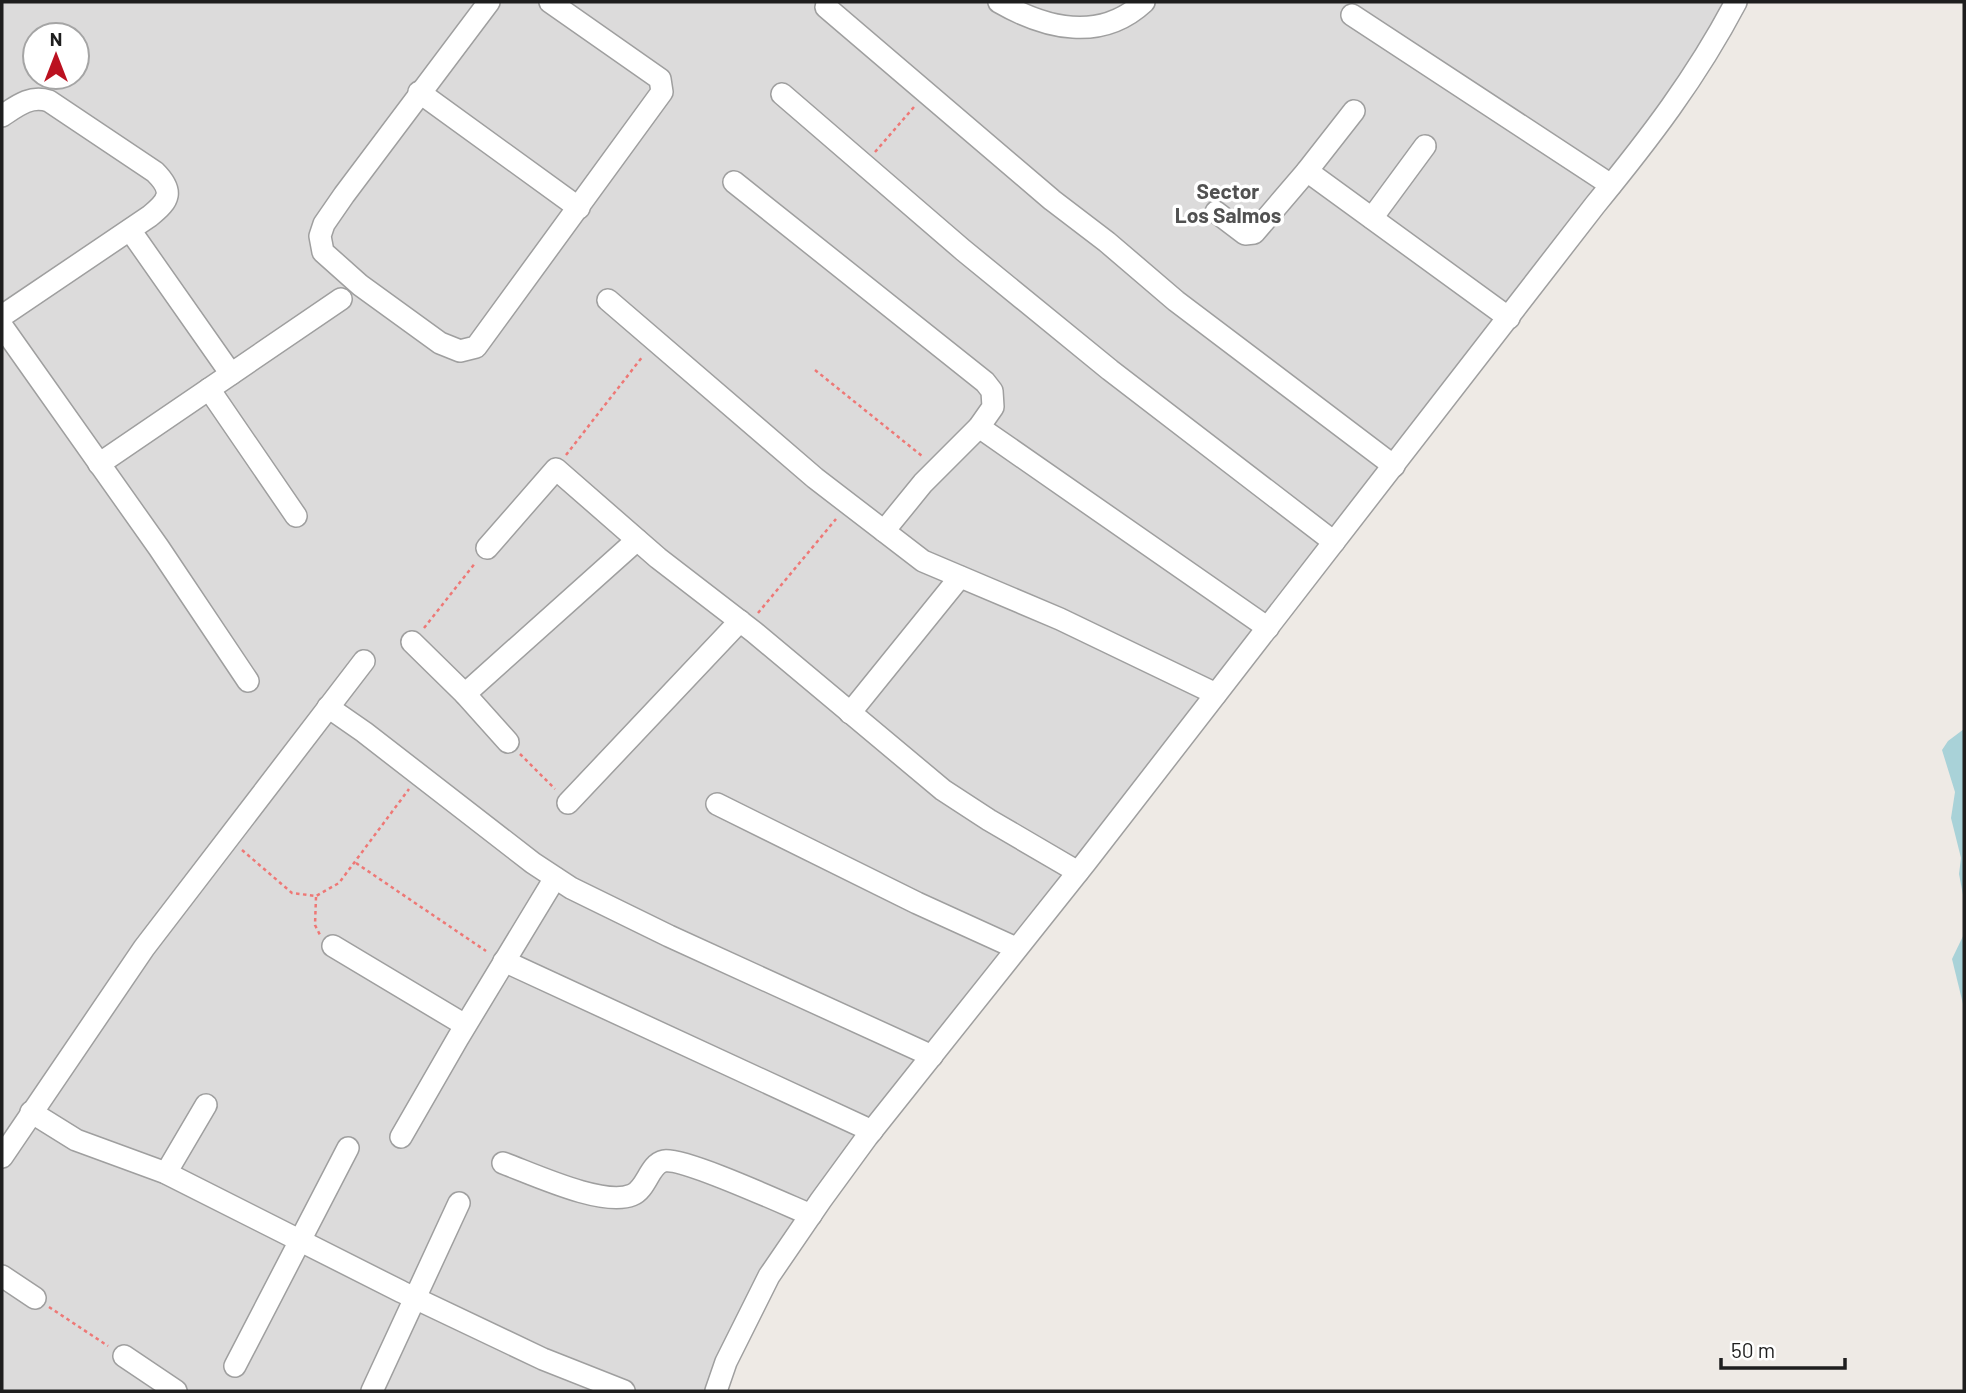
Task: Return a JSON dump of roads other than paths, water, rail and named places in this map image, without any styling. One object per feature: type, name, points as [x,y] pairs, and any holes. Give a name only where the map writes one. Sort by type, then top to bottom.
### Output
[{"type":"street","points":[[489,2],[419,92],[324,224],[320,236],[320,246],[330,259],[360,285],[440,343],[460,351],[476,347],[663,92],[660,79],[645,66],[550,2]]},
{"type":"street","points":[[999,2],[1030,17],[1077,28],[1111,24],[1144,2]]},
{"type":"street","points":[[716,1391],[726,1362],[758,1296],[810,1215],[872,1131],[1078,872],[1668,115],[1702,64],[1736,2]]},
{"type":"street","points":[[826,7],[1052,201],[1107,242],[1176,301],[1394,466]]},
{"type":"street","points":[[1352,15],[1611,185]]},
{"type":"street","points":[[419,92],[579,208]]},
{"type":"street","points":[[782,94],[963,250],[1100,361],[1334,542]]},
{"type":"street","points":[[2,116],[28,100],[49,101],[155,172],[166,187],[166,200],[150,216],[2,316]]},
{"type":"street","points":[[1216,212],[1245,234],[1254,233],[1307,172],[1354,111]]},
{"type":"street","points":[[1372,218],[1425,146]]},
{"type":"street","points":[[1307,172],[1509,318]]},
{"type":"street","points":[[734,182],[985,382],[992,391],[993,407],[979,427],[938,468],[884,531]]},
{"type":"street","points":[[130,230],[231,374]]},
{"type":"street","points":[[99,464],[341,299]]},
{"type":"street","points":[[608,300],[815,478],[923,561],[1060,619],[1216,694]]},
{"type":"street","points":[[2,326],[248,681]]},
{"type":"street","points":[[209,388],[296,516]]},
{"type":"street","points":[[979,427],[1268,628]]},
{"type":"street","points":[[487,548],[556,470],[637,540],[943,790],[1078,872]]},
{"type":"street","points":[[465,694],[637,540]]},
{"type":"street","points":[[850,713],[960,577]]},
{"type":"street","points":[[568,803],[743,624]]},
{"type":"street","points":[[412,642],[465,694],[508,742]]},
{"type":"street","points":[[3,1151],[144,948],[364,661]]},
{"type":"street","points":[[328,707],[555,878],[622,914],[932,1056]]},
{"type":"street","points":[[717,804],[917,903],[1016,948]]},
{"type":"street","points":[[401,1137],[555,878]]},
{"type":"street","points":[[333,946],[466,1026]]},
{"type":"street","points":[[504,961],[872,1131]]},
{"type":"street","points":[[166,1173],[206,1105]]},
{"type":"street","points":[[31,1112],[76,1140],[166,1173],[543,1359],[624,1391]]},
{"type":"street","points":[[235,1366],[348,1147]]},
{"type":"street","points":[[503,1163],[590,1194],[623,1198],[635,1194],[644,1186],[656,1166],[663,1161],[674,1161],[705,1171],[810,1215]]},
{"type":"street","points":[[372,1391],[459,1203]]},
{"type":"street","points":[[2,1276],[35,1298]]},
{"type":"street","points":[[124,1356],[176,1391]]},
{"type":"water","points":[[1964,729],[1964,900],[1959,874],[1961,858],[1951,818],[1955,792],[1942,750],[1948,741]]},
{"type":"water","points":[[1964,934],[1964,1008],[1952,959]]},
{"type":"district","name":"Sector Los Salmos","points":[[1228,204]]}]
